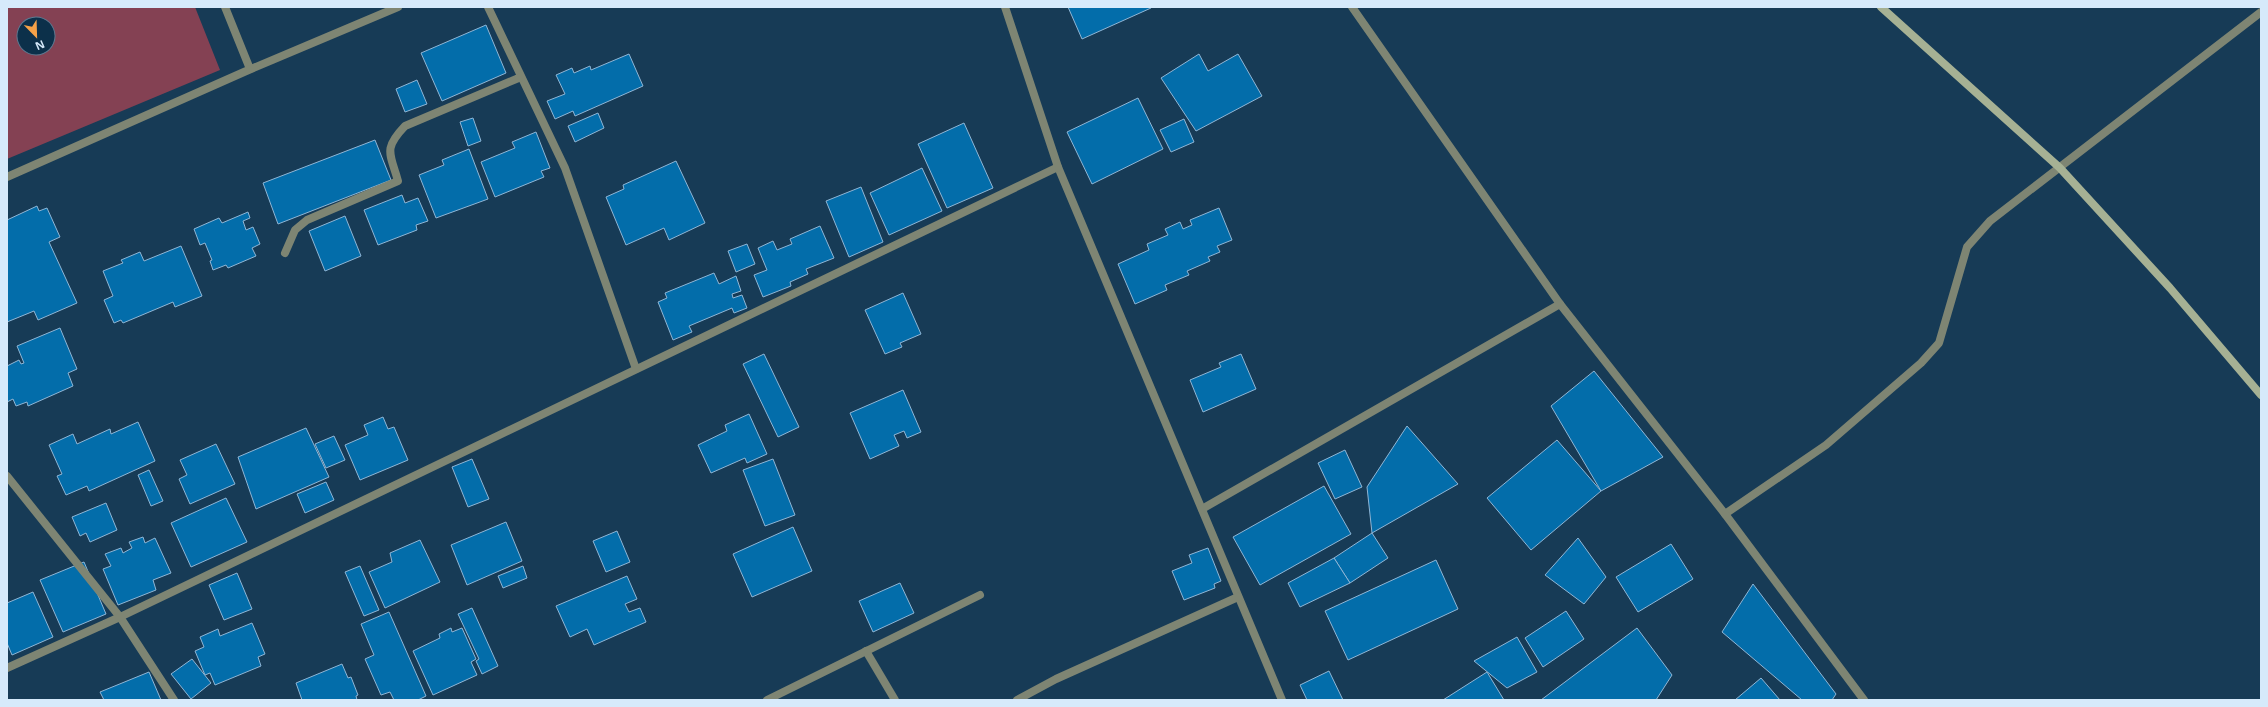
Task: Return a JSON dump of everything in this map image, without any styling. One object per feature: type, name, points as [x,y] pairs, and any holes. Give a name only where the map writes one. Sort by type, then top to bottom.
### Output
[{"type":"street","points":[[224,7],[250,69]]},
{"type":"street","points":[[7,177],[250,69],[398,7]]},
{"type":"street","points":[[488,7],[565,168],[636,369]]},
{"type":"street","points":[[1005,7],[1058,167],[1282,700]]},
{"type":"street","points":[[1352,7],[1560,304],[1725,514],[1864,700]]},
{"type":"street","points":[[1881,7],[2060,168],[2170,288],[2261,395]]},
{"type":"street","points":[[1725,514],[1826,445],[1921,363],[1939,343],[1967,247],[1990,221],[2261,12]]},
{"type":"street","points":[[285,252],[295,230],[307,220],[398,181],[390,151],[392,140],[405,126],[521,77]]},
{"type":"street","points":[[7,668],[120,617],[1058,167]]},
{"type":"street","points":[[1202,509],[1560,304]]},
{"type":"street","points":[[7,476],[120,617],[174,700]]},
{"type":"street","points":[[767,700],[980,595]]},
{"type":"street","points":[[1017,700],[1056,680],[1238,597]]},
{"type":"street","points":[[866,651],[895,700]]},
{"type":"shaded area","points":[[7,7],[195,7],[220,70],[7,159]]},
{"type":"building","points":[[1068,7],[1150,7],[1151,8],[1082,39]]},
{"type":"building","points":[[486,25],[506,73],[442,101],[421,53]]},
{"type":"building","points":[[629,54],[643,86],[575,116],[573,111],[555,119],[547,101],[565,94],[556,75],[572,68],[574,73],[590,66],[591,70]]},
{"type":"building","points":[[1199,54],[1208,71],[1238,54],[1262,96],[1196,131],[1161,78]]},
{"type":"building","points":[[417,80],[427,104],[405,112],[396,89]]},
{"type":"building","points":[[1138,98],[1163,149],[1092,184],[1067,132]]},
{"type":"building","points":[[598,113],[604,128],[575,142],[568,126]]},
{"type":"building","points":[[473,118],[481,141],[468,146],[460,122]]},
{"type":"building","points":[[1184,119],[1194,142],[1171,152],[1160,130]]},
{"type":"building","points":[[964,123],[993,188],[947,208],[918,144]]},
{"type":"building","points":[[536,132],[550,168],[541,171],[544,177],[495,197],[481,162],[515,148],[512,142]]},
{"type":"building","points":[[375,140],[391,180],[278,224],[263,183]]},
{"type":"building","points":[[469,149],[488,199],[436,218],[419,175],[444,165],[442,160]]},
{"type":"building","points":[[676,161],[705,223],[669,240],[664,228],[626,245],[606,197],[624,189],[623,185]]},
{"type":"building","points":[[922,168],[942,211],[889,235],[870,193]]},
{"type":"building","points":[[861,187],[883,242],[849,257],[826,201]]},
{"type":"building","points":[[402,195],[405,203],[418,198],[428,221],[416,225],[417,230],[378,245],[364,210]]},
{"type":"building","points":[[37,206],[39,211],[47,208],[60,237],[49,242],[77,303],[38,320],[34,311],[7,322],[7,220]]},
{"type":"building","points":[[1219,208],[1232,240],[1217,246],[1220,252],[1208,257],[1210,261],[1187,271],[1189,275],[1165,285],[1167,290],[1135,304],[1118,264],[1149,250],[1147,244],[1168,235],[1165,229],[1180,222],[1183,229],[1192,225],[1190,220]]},
{"type":"building","points":[[248,212],[250,218],[243,221],[246,230],[253,227],[260,244],[252,248],[256,256],[228,268],[226,265],[213,270],[210,261],[212,260],[205,243],[200,245],[194,229],[219,218],[222,223]]},
{"type":"building","points":[[345,216],[361,256],[325,271],[309,231]]},
{"type":"building","points":[[820,226],[834,258],[806,269],[808,274],[790,282],[791,286],[763,297],[754,275],[767,270],[758,248],[773,241],[777,250],[792,244],[790,239]]},
{"type":"building","points":[[747,244],[755,264],[736,272],[728,251]]},
{"type":"building","points":[[181,246],[202,296],[175,307],[173,302],[123,323],[121,320],[114,323],[104,300],[113,296],[103,271],[123,263],[121,260],[140,252],[144,261]]},
{"type":"building","points":[[714,273],[719,284],[736,276],[741,291],[732,294],[733,298],[742,295],[747,308],[734,313],[732,308],[689,326],[692,332],[673,340],[658,302],[667,298],[665,293]]},
{"type":"building","points":[[903,293],[921,334],[900,343],[902,347],[885,354],[865,310]]},
{"type":"building","points":[[60,328],[77,369],[68,373],[73,386],[28,406],[27,402],[16,406],[13,399],[7,402],[7,366],[19,360],[21,364],[24,363],[17,346]]},
{"type":"building","points":[[764,354],[799,427],[778,437],[743,364]]},
{"type":"building","points":[[1241,354],[1256,389],[1203,412],[1190,380],[1221,367],[1219,363]]},
{"type":"building","points":[[1594,371],[1663,457],[1601,491],[1551,406]]},
{"type":"building","points":[[903,390],[921,432],[907,438],[904,431],[894,435],[899,446],[870,459],[850,413]]},
{"type":"building","points":[[749,414],[767,454],[747,463],[745,458],[711,473],[698,445],[727,431],[725,425]]},
{"type":"building","points":[[383,417],[388,429],[394,427],[408,460],[360,480],[345,445],[368,435],[364,425]]},
{"type":"building","points":[[138,422],[155,461],[89,491],[87,486],[66,495],[57,476],[62,474],[49,445],[73,434],[77,444],[110,429],[111,434]]},
{"type":"building","points":[[1407,426],[1458,484],[1372,533],[1367,487]]},
{"type":"building","points":[[306,428],[329,477],[256,509],[238,457]]},
{"type":"building","points":[[334,436],[345,460],[326,468],[315,444]]},
{"type":"building","points":[[1557,440],[1601,491],[1531,550],[1487,498]]},
{"type":"building","points":[[216,444],[235,484],[190,504],[179,479],[187,475],[180,460]]},
{"type":"building","points":[[1345,450],[1362,487],[1335,499],[1318,463]]},
{"type":"building","points":[[472,459],[489,499],[468,507],[452,467]]},
{"type":"building","points":[[773,459],[795,515],[765,526],[743,470]]},
{"type":"building","points":[[149,470],[163,501],[151,506],[138,475]]},
{"type":"building","points":[[326,482],[334,500],[305,513],[297,494]]},
{"type":"building","points":[[1324,486],[1351,534],[1260,585],[1233,537]]},
{"type":"building","points":[[226,498],[247,542],[191,567],[171,523]]},
{"type":"building","points":[[106,503],[117,530],[90,542],[86,533],[80,536],[72,517]]},
{"type":"building","points":[[506,522],[522,561],[467,585],[451,545]]},
{"type":"building","points":[[793,527],[812,571],[752,597],[733,554]]},
{"type":"building","points":[[617,531],[630,562],[606,572],[593,541]]},
{"type":"building","points":[[1372,533],[1388,558],[1350,583],[1334,558]]},
{"type":"building","points":[[143,537],[145,543],[155,538],[171,573],[153,580],[156,590],[118,605],[103,569],[111,566],[105,554],[121,548],[123,553],[132,548],[129,542]]},
{"type":"building","points":[[1578,538],[1606,577],[1584,604],[1545,575]]},
{"type":"building","points":[[420,540],[440,582],[385,608],[369,572],[392,562],[390,553]]},
{"type":"building","points":[[1671,544],[1693,579],[1638,612],[1616,577]]},
{"type":"building","points":[[1208,548],[1221,581],[1214,584],[1215,588],[1184,600],[1172,571],[1192,563],[1189,555]]},
{"type":"building","points":[[1334,558],[1350,583],[1300,607],[1288,583]]},
{"type":"building","points":[[1436,560],[1458,609],[1348,660],[1325,611]]},
{"type":"building","points":[[84,562],[106,614],[63,632],[40,580]]},
{"type":"building","points":[[360,566],[379,610],[364,616],[345,572]]},
{"type":"building","points":[[523,566],[527,578],[503,588],[498,576]]},
{"type":"building","points":[[237,573],[252,609],[224,620],[209,585]]},
{"type":"building","points":[[627,576],[637,599],[625,604],[629,612],[640,608],[646,622],[594,645],[587,629],[570,637],[556,606]]},
{"type":"building","points":[[900,583],[914,613],[873,632],[859,601]]},
{"type":"building","points":[[1753,584],[1836,694],[1832,700],[1802,700],[1722,632]]},
{"type":"building","points":[[33,592],[53,637],[12,655],[7,643],[7,603]]},
{"type":"building","points":[[472,608],[498,666],[482,674],[476,661],[479,659],[458,614]]},
{"type":"building","points":[[1566,611],[1584,639],[1543,667],[1525,638]]},
{"type":"building","points":[[389,612],[426,696],[418,700],[394,700],[390,692],[381,695],[365,659],[374,655],[361,624]]},
{"type":"building","points":[[252,623],[265,654],[258,657],[261,666],[215,685],[210,673],[205,675],[195,651],[204,647],[200,637],[218,629],[220,636]]},
{"type":"building","points":[[451,628],[452,632],[462,628],[476,659],[471,662],[477,675],[433,695],[413,651],[440,638],[439,634]]},
{"type":"building","points":[[1637,628],[1672,675],[1656,700],[1541,700]]},
{"type":"building","points":[[1517,637],[1537,672],[1507,688],[1474,661]]},
{"type":"building","points":[[192,659],[211,683],[191,699],[171,674]]},
{"type":"building","points":[[342,664],[348,678],[351,677],[358,695],[356,696],[357,700],[302,700],[296,683]]},
{"type":"building","points":[[1329,671],[1343,700],[1307,700],[1300,685]]},
{"type":"building","points":[[149,672],[161,700],[104,700],[100,692]]},
{"type":"building","points":[[1487,672],[1504,700],[1443,700]]},
{"type":"building","points":[[1761,678],[1780,700],[1735,700]]}]
